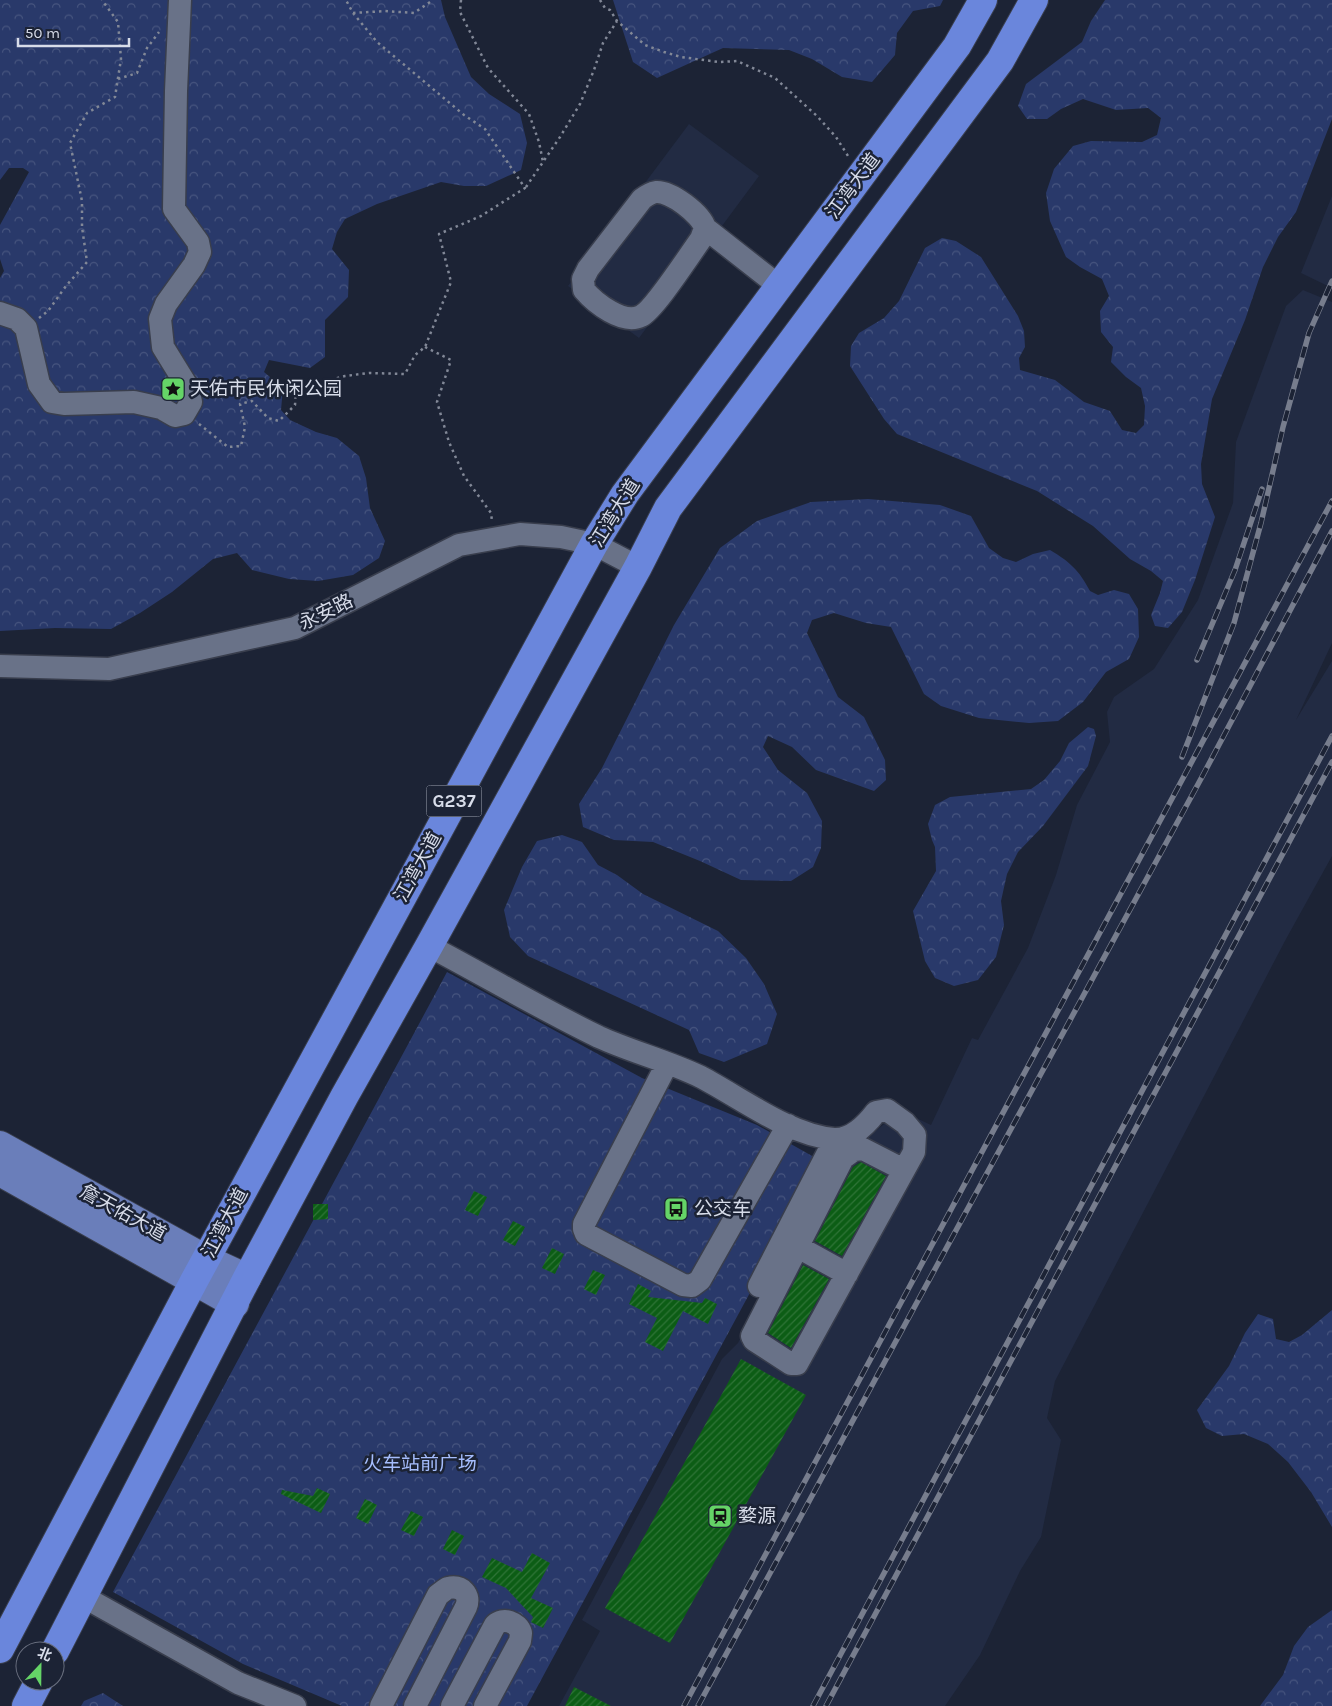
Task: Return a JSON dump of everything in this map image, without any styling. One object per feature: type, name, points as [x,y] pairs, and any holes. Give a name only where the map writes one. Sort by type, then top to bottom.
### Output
[{"type":"highway","name":"江湾大道","points":[[0,1649],[200,1270],[594,544],[625,494],[957,46],[983,0]]},
{"type":"highway","name":"G237","points":[[60,1641],[247,1278],[344,1097],[638,567],[668,508],[1000,61],[1034,0]]},
{"type":"highway","points":[[26,1706],[34,1691]]},
{"type":"main road","name":"詹天佑大道","points":[[0,1146],[200,1270],[235,1304]]},
{"type":"main road","name":"詹天佑大道","points":[[0,1172],[200,1270],[247,1278]]},
{"type":"street","points":[[0,313],[18,319],[26,328],[39,384],[52,402],[64,404],[134,402],[161,408],[174,416],[184,414],[191,402],[187,386],[163,347],[160,319],[166,304],[194,265],[200,252],[198,242],[174,209],[180,6]]},
{"type":"street","points":[[705,228],[701,239],[652,306],[641,316],[631,318],[620,317],[590,298],[584,290],[583,279],[588,269],[642,199],[657,192],[669,195],[685,205],[703,222],[705,228],[778,286]]},
{"type":"street","name":"永安路","points":[[0,666],[109,669],[295,628],[459,545],[520,534],[561,537],[594,544],[638,567]]},
{"type":"street","points":[[429,946],[600,1037],[699,1076],[788,1125],[809,1134],[835,1139],[845,1138],[869,1121],[876,1112],[887,1110],[905,1123],[915,1136],[914,1152],[797,1364],[791,1364],[759,1344],[752,1336],[843,1158],[854,1150],[864,1149],[904,1170]]},
{"type":"street","points":[[667,1064],[584,1224],[584,1229],[586,1234],[683,1285],[692,1286],[700,1280],[788,1125]]},
{"type":"street","points":[[758,1286],[835,1139]]},
{"type":"street","points":[[798,1247],[847,1274]]},
{"type":"street","points":[[381,1706],[438,1595],[447,1588],[456,1588],[464,1591],[468,1601],[466,1607],[415,1706]]},
{"type":"street","points":[[84,1597],[238,1683],[295,1706]]},
{"type":"street","points":[[452,1706],[495,1625],[499,1621],[504,1620],[516,1625],[521,1633],[520,1641],[485,1706]]},
{"type":"path","points":[[26,328],[48,311],[87,262],[82,227],[82,201],[70,143],[87,113],[115,97],[121,59],[118,22],[102,0]]},
{"type":"path","points":[[346,0],[353,13],[377,42],[464,116],[485,129],[525,188]]},
{"type":"path","points":[[353,13],[385,11],[414,13],[433,0]]},
{"type":"path","points":[[461,0],[460,12],[488,68],[529,114],[539,142],[543,162]]},
{"type":"path","points":[[600,0],[605,8],[610,10],[618,21],[645,45],[681,57],[719,62],[737,61],[775,78],[817,116],[836,137],[861,176]]},
{"type":"path","points":[[118,79],[137,73],[147,48],[180,6]]},
{"type":"path","points":[[184,414],[228,446],[241,446],[246,427],[240,404],[252,400],[268,418],[279,421],[296,405],[296,390],[345,376],[369,373],[405,374],[415,354],[425,347],[451,282],[439,234],[481,216],[525,188],[580,104],[604,43],[618,21]]},
{"type":"path","points":[[425,347],[451,360],[436,402],[449,442],[464,476],[491,513],[495,538]]},
{"type":"shaded area","points":[[689,124],[759,176],[639,338],[568,286]]},
{"type":"shaded area","points":[[1332,196],[1332,288],[1301,273]]},
{"type":"shaded area","points":[[1303,290],[1332,302],[1332,643],[1296,720],[1332,661],[1332,856],[1286,939],[1055,1381],[1047,1418],[1061,1440],[1041,1537],[1020,1571],[980,1655],[945,1706],[559,1706],[600,1631],[582,1620],[722,1359],[738,1343],[838,1150],[860,1143],[901,1111],[931,1125],[972,1038],[978,1040],[1028,948],[1056,875],[1077,805],[1110,742],[1107,712],[1114,697],[1154,669],[1198,600],[1233,503],[1236,442],[1286,306]]},
{"type":"green space","points":[[0,0],[441,0],[445,17],[471,77],[489,94],[520,114],[527,143],[521,170],[486,186],[464,186],[441,182],[377,204],[345,219],[337,232],[332,249],[349,270],[348,297],[325,320],[325,357],[310,368],[269,360],[264,372],[283,388],[281,410],[290,420],[316,432],[337,438],[359,456],[366,478],[370,508],[385,541],[379,558],[353,575],[318,581],[289,579],[252,570],[237,553],[213,559],[172,592],[111,629],[55,628],[0,631],[0,278],[4,271],[0,259],[0,225],[29,172],[23,168],[9,168],[0,180]]},
{"type":"green space","points":[[613,0],[943,0],[940,6],[913,11],[897,33],[895,55],[872,82],[842,77],[812,59],[789,50],[723,48],[657,78],[633,62]]},
{"type":"green space","points":[[1105,0],[1332,0],[1332,119],[1296,212],[1278,237],[1263,267],[1245,320],[1212,399],[1201,464],[1202,484],[1215,517],[1195,580],[1182,612],[1168,628],[1155,626],[1151,615],[1163,581],[1151,571],[1130,559],[1093,526],[1037,491],[897,434],[884,419],[850,366],[851,346],[859,333],[884,318],[899,301],[925,248],[942,238],[956,241],[981,257],[1018,316],[1024,331],[1025,347],[1019,358],[1020,370],[1055,380],[1084,402],[1110,411],[1122,430],[1136,433],[1144,425],[1145,406],[1141,388],[1126,377],[1111,362],[1113,347],[1101,332],[1100,311],[1109,296],[1102,279],[1066,257],[1050,221],[1046,193],[1054,169],[1073,146],[1091,141],[1142,142],[1157,135],[1161,118],[1148,108],[1116,110],[1083,99],[1061,109],[1047,119],[1027,119],[1018,106],[1026,84],[1082,42],[1091,21]]},
{"type":"green space","points":[[868,499],[940,505],[971,516],[989,548],[1003,558],[1016,562],[1033,554],[1050,550],[1073,567],[1082,577],[1090,591],[1098,595],[1114,590],[1129,594],[1138,609],[1139,637],[1129,659],[1106,672],[1083,702],[1058,721],[1029,723],[979,718],[941,706],[924,694],[891,627],[866,623],[834,613],[812,620],[807,633],[838,697],[864,717],[885,760],[886,780],[874,791],[816,770],[792,747],[768,736],[763,747],[778,770],[807,793],[822,821],[821,848],[813,867],[791,881],[741,880],[653,842],[614,840],[583,827],[579,804],[602,768],[674,625],[720,548],[757,521],[811,502]]},
{"type":"green space","points":[[1088,727],[1094,729],[1096,736],[1088,766],[1043,826],[1018,852],[1007,874],[1001,901],[1004,925],[996,957],[978,980],[954,986],[935,978],[925,961],[913,911],[936,871],[935,847],[928,824],[935,805],[950,797],[1031,789],[1044,780],[1060,761],[1069,743]]},
{"type":"green space","points":[[562,835],[582,842],[598,865],[617,875],[643,894],[718,931],[746,958],[764,984],[777,1014],[767,1044],[724,1062],[699,1053],[689,1030],[528,956],[510,937],[504,910],[522,867],[537,841]]},
{"type":"green space","name":"火车站前广场","points":[[447,972],[642,1078],[757,1125],[821,1161],[527,1706],[342,1706],[243,1664],[113,1592]]},
{"type":"green space","points":[[1332,1310],[1332,1527],[1311,1492],[1288,1462],[1268,1444],[1244,1434],[1222,1436],[1206,1428],[1197,1410],[1229,1366],[1245,1333],[1258,1314],[1273,1319],[1276,1339],[1289,1342],[1302,1335]]},
{"type":"green space","points":[[1332,1610],[1332,1706],[1260,1706],[1283,1675],[1294,1646],[1308,1627]]},
{"type":"green space","points":[[103,1693],[123,1706],[81,1706],[84,1701]]},
{"type":"building","points":[[861,1162],[886,1176],[842,1256],[815,1241],[853,1167]]},
{"type":"building","points":[[474,1191],[487,1197],[478,1216],[465,1210]]},
{"type":"building","points":[[313,1204],[328,1204],[328,1219],[313,1220]]},
{"type":"building","points":[[513,1221],[525,1227],[515,1246],[503,1240]]},
{"type":"building","points":[[552,1248],[564,1254],[555,1274],[542,1268]]},
{"type":"building","points":[[803,1265],[829,1279],[791,1348],[768,1333]]},
{"type":"building","points":[[593,1270],[605,1275],[596,1295],[584,1289]]},
{"type":"building","points":[[638,1284],[651,1291],[648,1297],[702,1303],[705,1298],[717,1304],[708,1324],[683,1311],[663,1351],[645,1342],[657,1318],[629,1304]]},
{"type":"building","points":[[741,1359],[806,1395],[670,1643],[605,1608]]},
{"type":"building","points":[[317,1488],[330,1494],[321,1513],[281,1494],[282,1490],[313,1496]]},
{"type":"building","points":[[365,1499],[377,1505],[368,1524],[356,1518]]},
{"type":"building","points":[[411,1511],[423,1517],[414,1536],[401,1530]]},
{"type":"building","points":[[452,1530],[464,1536],[455,1555],[443,1549]]},
{"type":"building","points":[[532,1553],[550,1563],[531,1598],[553,1608],[543,1628],[531,1622],[533,1617],[506,1588],[482,1577],[492,1558],[522,1572]]},
{"type":"building","points":[[574,1687],[611,1706],[565,1706]]},
{"type":"railway","points":[[1182,757],[1234,623],[1261,523],[1283,427],[1309,333],[1332,281]]},
{"type":"railway","points":[[1197,660],[1235,570],[1262,489]]},
{"type":"railway","points":[[684,1706],[1332,501]]},
{"type":"railway","points":[[698,1706],[1203,775],[1332,531]]},
{"type":"railway","points":[[813,1706],[1332,736]]},
{"type":"railway","points":[[826,1706],[1332,762]]},
{"type":"place","name":"天佑市民休闲公园","points":[[173,389]]},
{"type":"place","name":"公交车","points":[[676,1209]]},
{"type":"place","name":"婺源","points":[[720,1516]]}]
